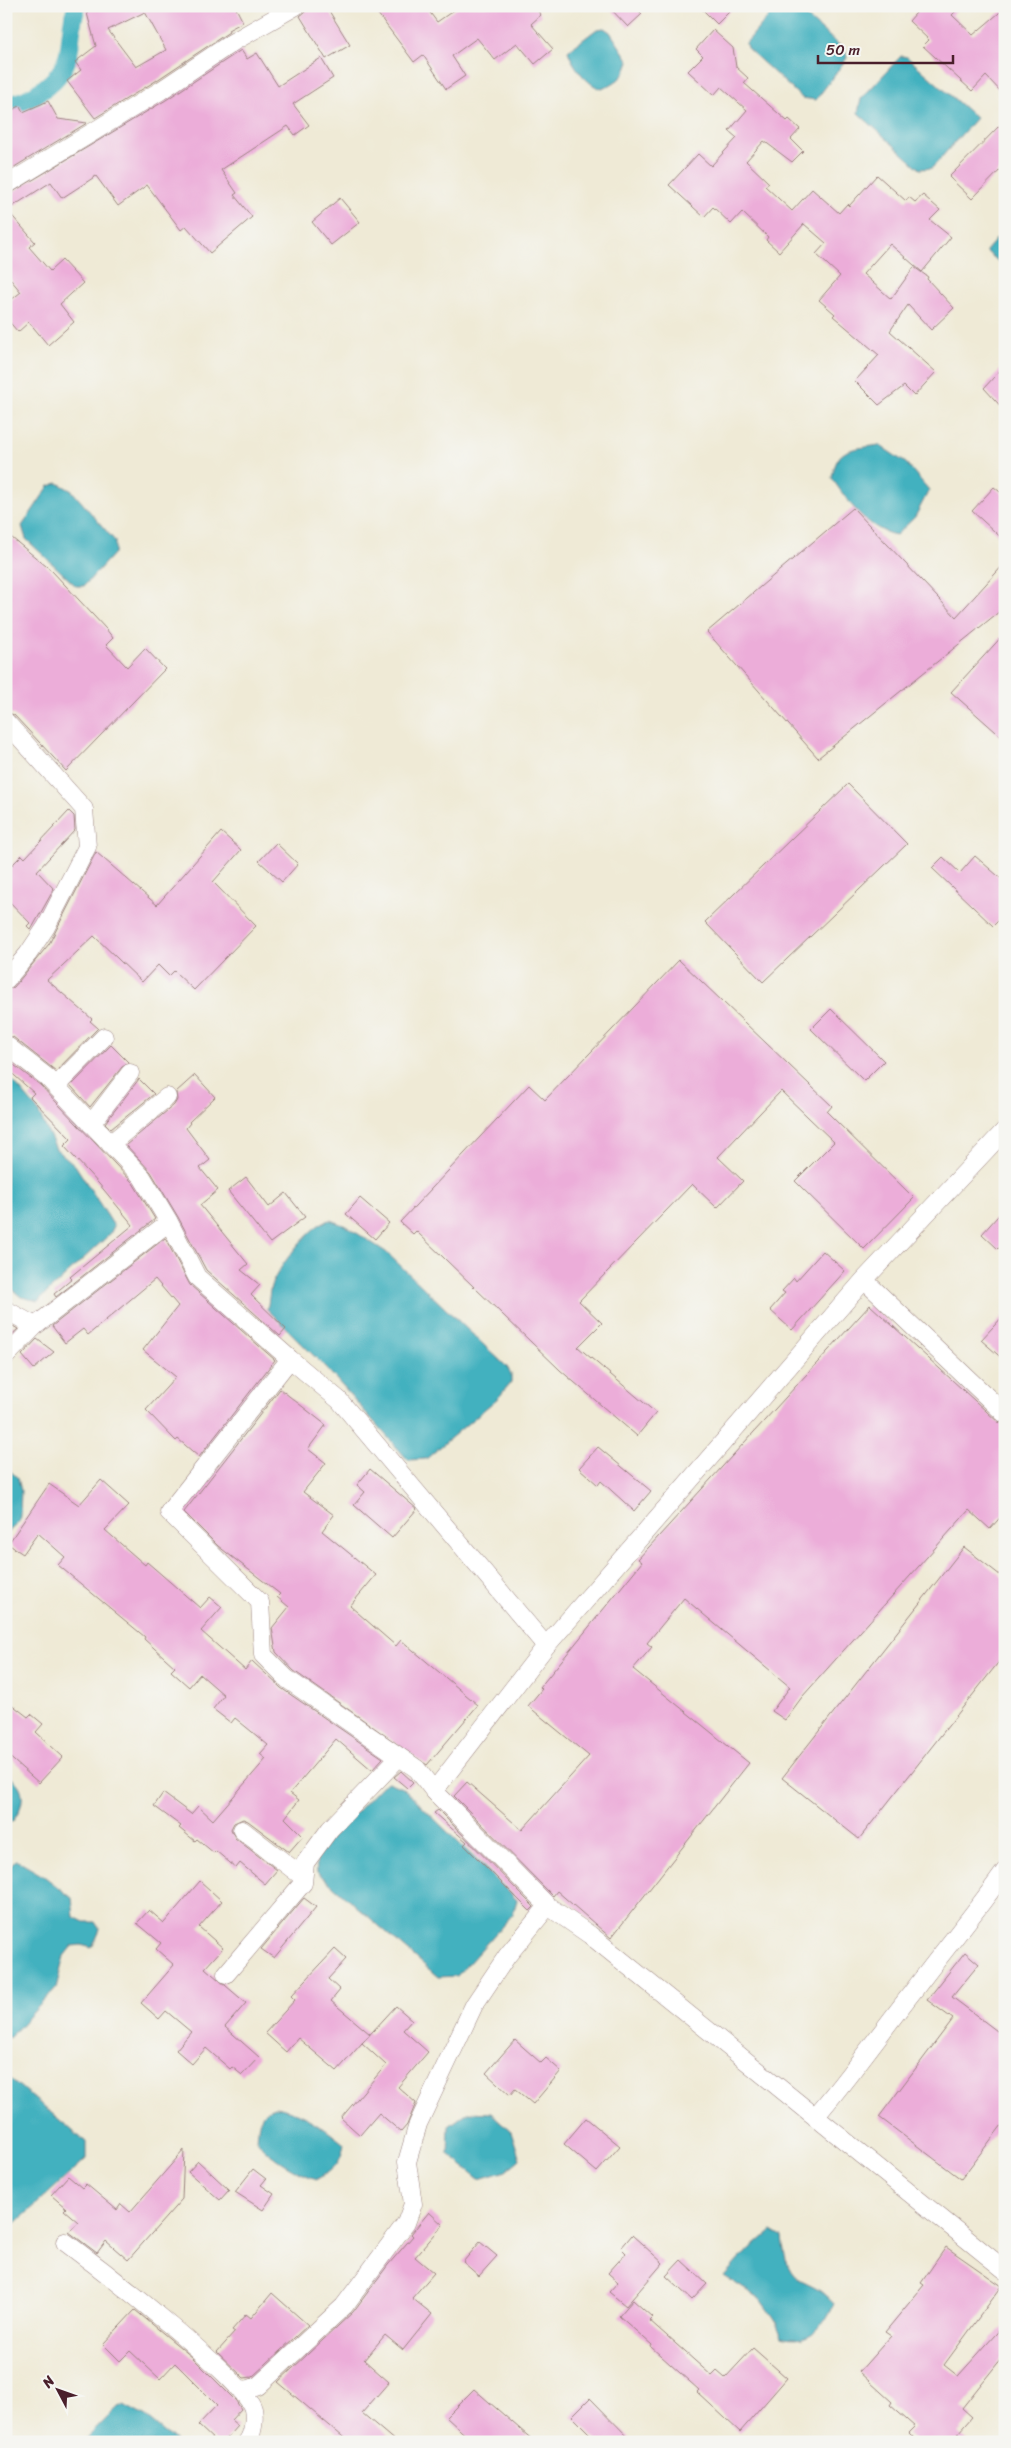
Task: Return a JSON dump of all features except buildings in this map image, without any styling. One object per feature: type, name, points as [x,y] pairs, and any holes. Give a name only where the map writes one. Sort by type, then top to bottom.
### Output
[{"type":"street","points":[[6,185],[160,92],[233,42],[296,6]]},
{"type":"street","points":[[6,722],[84,809],[87,846],[46,927],[28,954],[6,980]]},
{"type":"street","points":[[56,1086],[104,1038]]},
{"type":"street","points":[[6,1045],[56,1086],[142,1177],[196,1277],[339,1400],[546,1646]]},
{"type":"street","points":[[91,1124],[130,1073]]},
{"type":"street","points":[[110,1144],[166,1097]]},
{"type":"street","points":[[434,1791],[546,1646],[864,1280],[1005,1130]]},
{"type":"street","points":[[6,1356],[35,1326],[168,1222]]},
{"type":"street","points":[[864,1280],[1005,1414]]},
{"type":"street","points":[[6,1310],[35,1326]]},
{"type":"street","points":[[290,1359],[169,1512],[260,1602],[263,1655],[287,1679],[418,1769],[434,1791],[548,1906],[590,1935],[1005,2270]]},
{"type":"street","points":[[226,1974],[303,1882],[304,1863],[330,1829],[399,1757]]},
{"type":"street","points":[[242,1830],[303,1877]]},
{"type":"street","points":[[815,2117],[839,2090],[1005,1871]]},
{"type":"street","points":[[238,2388],[253,2390],[344,2306],[406,2224],[413,2204],[408,2162],[418,2124],[474,2005],[507,1956],[548,1906]]},
{"type":"street","points":[[65,2242],[192,2345],[238,2388],[253,2408],[254,2423],[246,2442]]},
{"type":"water","points":[[777,6],[794,6],[845,50],[847,58],[816,100],[802,98],[747,48],[746,43]]},
{"type":"water","points":[[604,28],[610,32],[629,61],[625,72],[619,79],[602,89],[596,87],[581,74],[573,63],[568,51],[597,29]]},
{"type":"water","points":[[901,56],[907,57],[976,118],[932,168],[920,169],[858,113],[861,99]]},
{"type":"water","points":[[1005,229],[1005,267],[986,251]]},
{"type":"water","points":[[879,445],[906,463],[929,490],[915,517],[896,535],[886,532],[867,521],[851,505],[832,478],[838,460],[847,451]]},
{"type":"water","points":[[58,483],[72,491],[115,541],[115,552],[84,586],[76,586],[26,539],[22,526],[49,486]]},
{"type":"water","points":[[6,1073],[37,1109],[56,1149],[75,1165],[114,1226],[110,1234],[38,1301],[21,1297],[6,1284]]},
{"type":"water","points":[[330,1220],[346,1226],[386,1252],[507,1367],[511,1374],[511,1382],[499,1397],[426,1459],[408,1460],[328,1370],[267,1309],[271,1286],[288,1258],[305,1237],[322,1223]]},
{"type":"water","points":[[6,1470],[9,1470],[18,1478],[21,1491],[19,1522],[6,1534]]},
{"type":"water","points":[[6,1775],[18,1784],[22,1796],[20,1809],[12,1822],[6,1822]]},
{"type":"water","points":[[388,1782],[404,1789],[517,1900],[513,1914],[457,1976],[438,1977],[317,1872],[316,1854],[381,1786]]},
{"type":"water","points":[[16,1860],[45,1877],[72,1898],[74,1917],[84,1922],[95,1922],[100,1930],[92,1948],[81,1945],[72,1946],[64,1956],[56,1988],[9,2038],[6,2036],[6,1871]]},
{"type":"water","points":[[6,2075],[86,2142],[86,2159],[6,2232]]},
{"type":"water","points":[[275,2107],[303,2116],[344,2144],[339,2161],[332,2169],[317,2179],[285,2164],[257,2142],[262,2116],[269,2109]]},
{"type":"water","points":[[468,2112],[491,2113],[511,2131],[520,2159],[506,2171],[479,2179],[448,2154],[449,2126]]},
{"type":"water","points":[[772,2230],[782,2236],[786,2260],[795,2276],[814,2286],[834,2303],[821,2326],[808,2336],[792,2339],[782,2337],[775,2320],[760,2299],[724,2276],[741,2257]]},
{"type":"water","points":[[124,2405],[146,2417],[176,2442],[83,2442],[118,2407]]},
{"type":"waterway","points":[[6,105],[35,95],[59,74],[68,56],[73,18],[77,6]]}]
